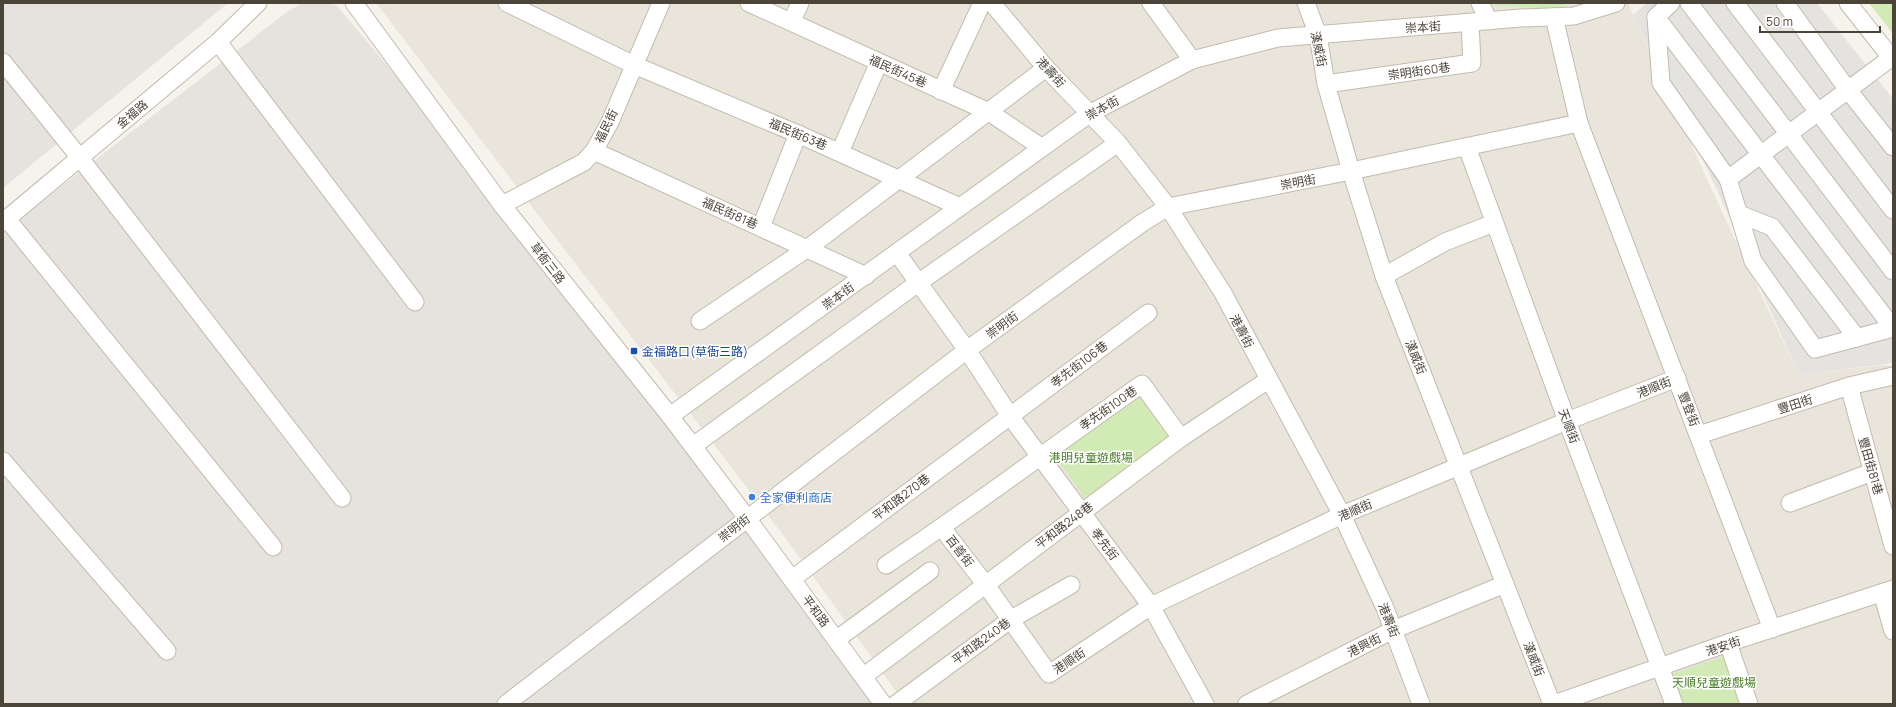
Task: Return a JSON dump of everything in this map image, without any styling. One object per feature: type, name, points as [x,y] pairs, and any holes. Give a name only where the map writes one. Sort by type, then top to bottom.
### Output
[{"type":"street","name":"金福路","points":[[5,221],[218,42],[258,3]]},
{"type":"street","name":"草衙三路","points":[[354,3],[502,205],[670,416],[747,518]]},
{"type":"street","name":"福民街63巷","points":[[507,3],[634,65],[840,152],[960,208]]},
{"type":"street","name":"福民街","points":[[502,205],[584,162],[594,151],[610,122],[661,3]]},
{"type":"street","name":"福民街45巷","points":[[749,3],[792,21],[989,112],[1041,147]]},
{"type":"street","points":[[792,21],[800,3]]},
{"type":"street","points":[[941,90],[982,3]]},
{"type":"street","name":"港壽街","points":[[992,3],[1046,68],[1118,143],[1168,207],[1222,293],[1342,515],[1385,608],[1421,704]]},
{"type":"street","points":[[1151,3],[1192,60]]},
{"type":"street","name":"漢威街","points":[[1306,3],[1318,35],[1326,84],[1351,171],[1384,276],[1553,704]]},
{"type":"street","points":[[1480,3],[1489,21]]},
{"type":"street","name":"崇本街","points":[[670,416],[960,208],[1041,147],[1089,114],[1192,60],[1278,38],[1489,21],[1574,16],[1616,3]]},
{"type":"street","points":[[1656,17],[1671,3]]},
{"type":"street","points":[[1689,3],[1893,271]]},
{"type":"street","points":[[1735,3],[1893,210]]},
{"type":"street","points":[[1784,3],[1848,90],[1893,147]]},
{"type":"street","points":[[1728,179],[1892,59],[1848,3]]},
{"type":"street","name":"豐登街","points":[[1554,17],[1579,123],[1772,629]]},
{"type":"street","points":[[1656,17],[1760,155],[1893,328],[1815,349],[1753,261],[1728,179],[1661,83],[1656,17]]},
{"type":"street","name":"崇明街60巷","points":[[1326,84],[1472,63],[1470,23]]},
{"type":"street","points":[[218,42],[415,302]]},
{"type":"street","points":[[3,62],[80,158],[342,498]]},
{"type":"street","points":[[840,152],[879,62]]},
{"type":"street","points":[[700,321],[808,248],[1046,68]]},
{"type":"street","name":"崇明街","points":[[506,704],[967,350],[1142,223],[1168,207],[1351,171],[1579,123]]},
{"type":"street","points":[[761,227],[798,134]]},
{"type":"street","points":[[692,446],[918,282],[1118,143]]},
{"type":"street","name":"天順街","points":[[1467,147],[1567,421],[1662,668],[1674,704]]},
{"type":"street","name":"福民街81巷","points":[[594,151],[808,248],[866,276]]},
{"type":"street","points":[[1739,214],[1772,227],[1857,338]]},
{"type":"street","points":[[5,221],[273,547]]},
{"type":"street","points":[[1384,276],[1445,242],[1494,223]]},
{"type":"street","name":"孝先街","points":[[897,253],[967,350],[1010,416],[1151,606],[1205,704]]},
{"type":"street","name":"孝先街106巷","points":[[1010,416],[1148,313]]},
{"type":"street","name":"豐田街","points":[[1699,435],[1849,386],[1893,376]]},
{"type":"street","name":"港順街","points":[[1049,674],[1151,606],[1342,515],[1567,421],[1677,378]]},
{"type":"street","name":"平和路248巷","points":[[864,676],[1181,438],[1268,380]]},
{"type":"street","name":"孝先街100巷","points":[[1040,455],[1142,384],[1181,438]]},
{"type":"street","name":"豐田街81巷","points":[[1849,386],[1893,546]]},
{"type":"street","name":"平和路270巷","points":[[792,579],[1010,416]]},
{"type":"street","name":"百善街","points":[[1040,455],[942,528],[986,585],[1049,674]]},
{"type":"street","points":[[3,460],[167,651]]},
{"type":"street","points":[[1790,503],[1872,472]]},
{"type":"street","name":"平和路","points":[[747,518],[837,639],[883,704]]},
{"type":"street","points":[[886,565],[942,528]]},
{"type":"street","points":[[837,639],[930,571]]},
{"type":"street","name":"港興街","points":[[1247,704],[1394,630],[1505,584]]},
{"type":"street","name":"平和路240巷","points":[[896,704],[1010,620],[1071,585]]},
{"type":"street","points":[[1888,591],[1893,631]]},
{"type":"street","name":"港安街","points":[[1553,704],[1888,591]]},
{"type":"street","points":[[1728,644],[1749,704]]},
{"type":"shaded area","points":[[3,3],[228,3],[3,188]]},
{"type":"shaded area","points":[[302,3],[331,3],[337,6],[513,214],[883,704],[3,704],[3,231],[287,12]]},
{"type":"shaded area","points":[[376,3],[1628,3],[1710,186],[1799,375],[1883,365],[1893,366],[1893,704],[905,704],[787,540]]},
{"type":"shaded area","points":[[1647,3],[1817,3],[1893,99],[1893,363],[1799,375],[1717,190],[1633,15]]},
{"type":"green space","points":[[1488,3],[1567,3],[1556,9],[1490,5]]},
{"type":"green space","points":[[1869,3],[1893,3],[1893,34]]},
{"type":"green space","name":"港明兒童遊戲場","points":[[1140,386],[1174,433],[1085,498],[1050,450]]},
{"type":"green space","name":"天順兒童遊戲場","points":[[1727,655],[1745,704],[1677,704],[1667,676]]},
{"type":"place","name":"金福路口(草衙三路)","points":[[634,351]]},
{"type":"place","name":"全家便利商店","points":[[752,497]]}]
